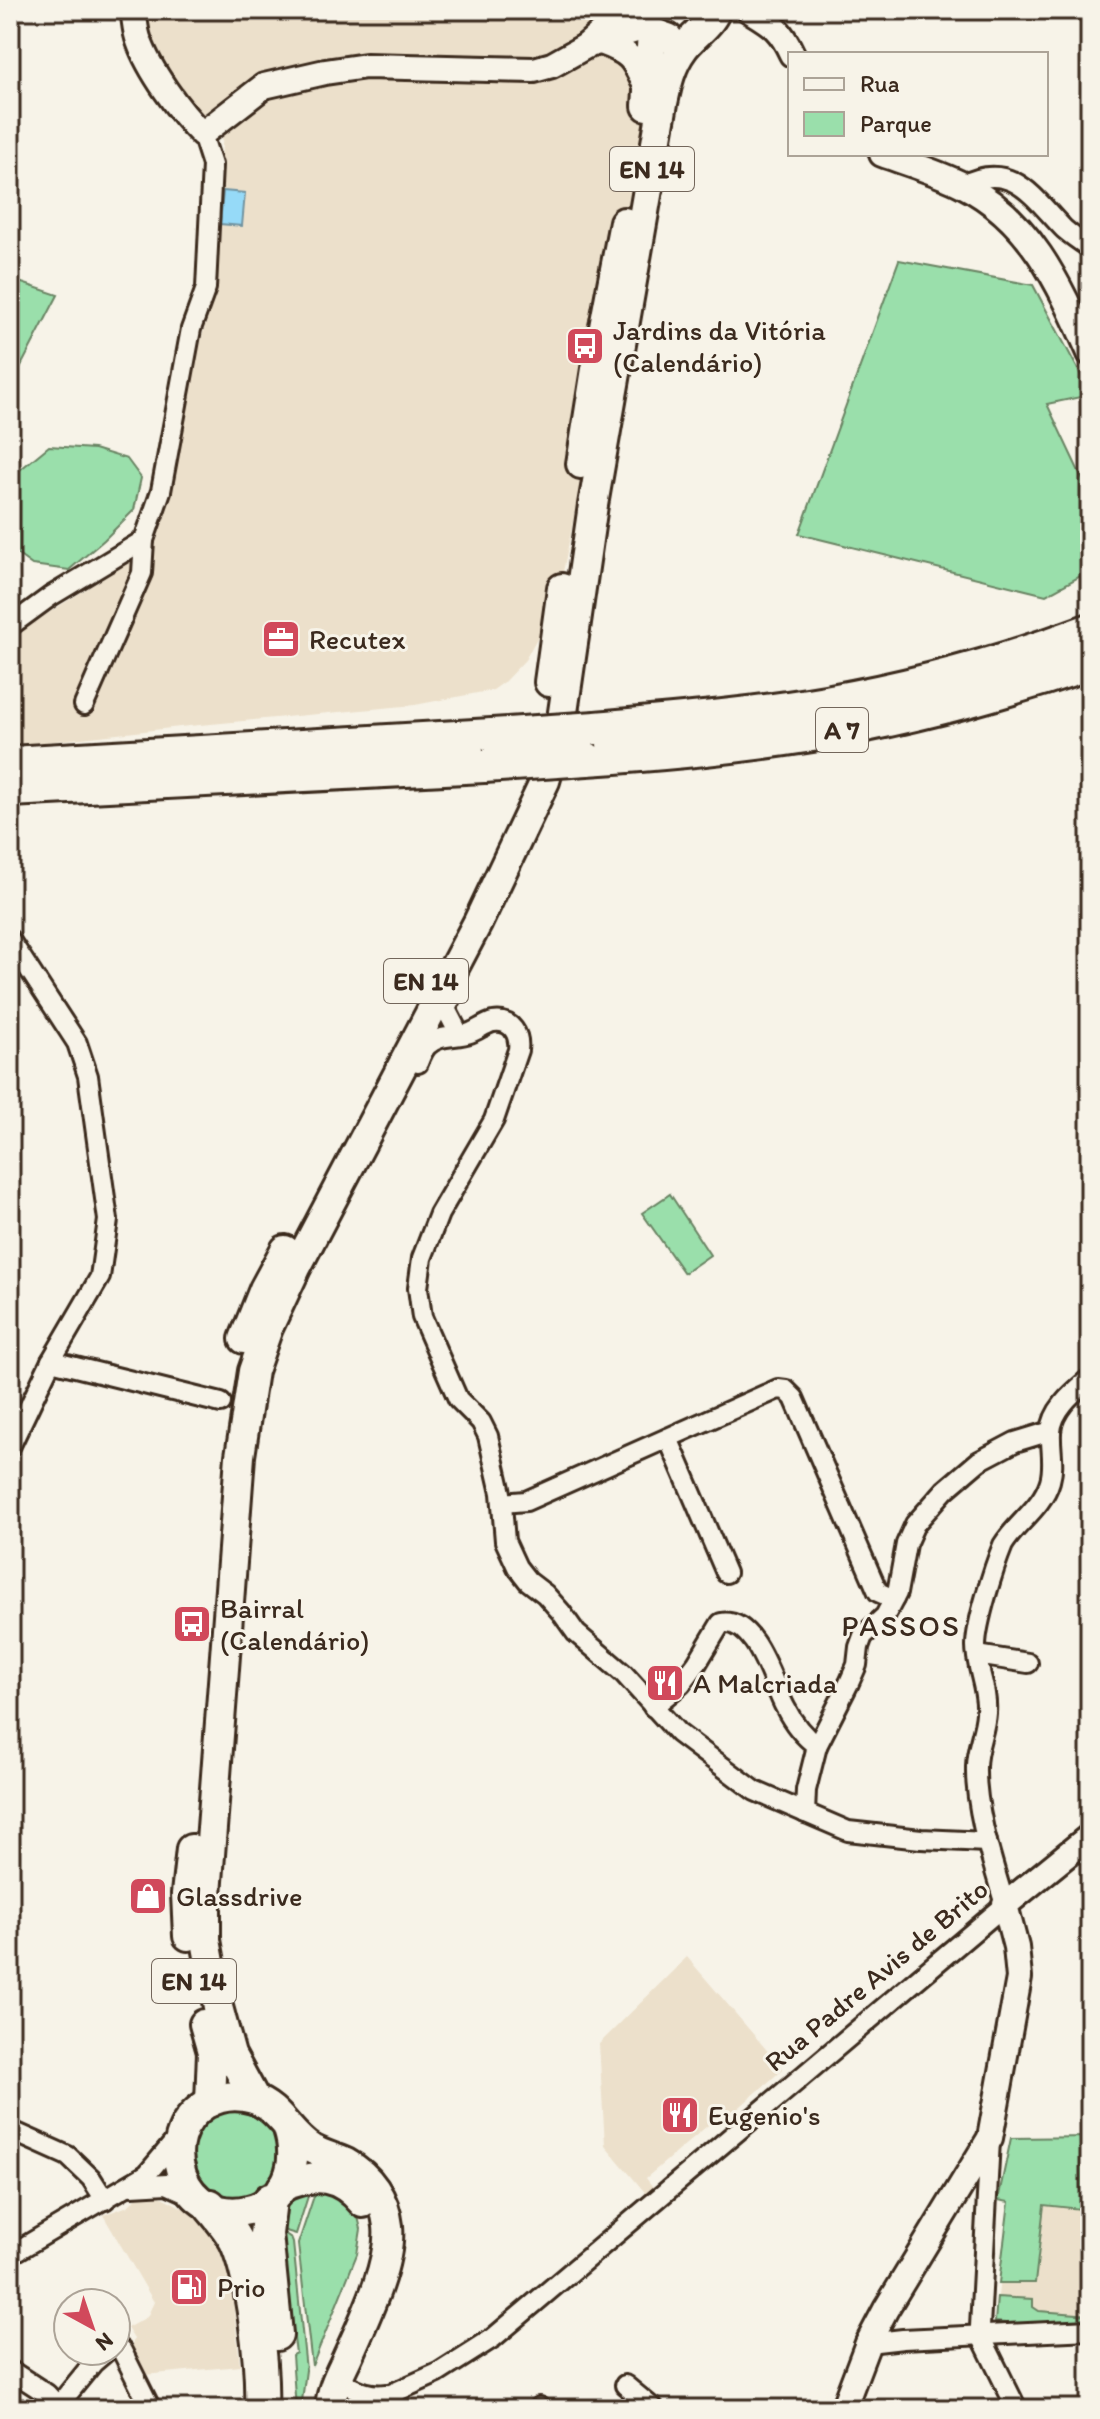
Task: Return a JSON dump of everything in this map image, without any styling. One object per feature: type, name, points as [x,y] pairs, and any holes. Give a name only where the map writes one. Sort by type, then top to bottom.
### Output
[{"type":"highway","name":"A 7","points":[[10,763],[596,728],[764,711],[857,696],[979,666],[1090,630]]},
{"type":"highway","name":"A 7","points":[[10,790],[484,766],[736,746],[863,726],[967,701],[1090,663]]},
{"type":"highway","points":[[276,2194],[266,2234],[280,2369],[281,2409]]},
{"type":"highway","points":[[203,2202],[231,2233],[241,2256],[258,2351],[261,2409]]},
{"type":"main road","points":[[644,23],[666,38],[682,39],[707,23]]},
{"type":"main road","name":"EN 14","points":[[210,2102],[212,2052],[197,2002],[188,1944],[186,1894],[221,1453],[229,1401],[240,1351],[264,1289],[472,893],[528,776],[543,721],[596,369],[649,92],[644,23]]},
{"type":"main road","name":"EN 14","points":[[288,2129],[268,2106],[255,2099],[231,2055],[211,1976],[206,1940],[207,1870],[241,1444],[253,1371],[268,1328],[296,1268],[478,922],[545,781],[561,726],[593,505],[663,103],[670,72],[681,51],[707,23]]},
{"type":"main road","points":[[255,2099],[225,2097],[198,2110],[187,2121],[181,2135],[177,2151],[179,2168],[186,2184],[203,2202],[234,2212],[247,2211],[306,2179],[340,2181],[363,2202],[370,2219],[371,2234],[364,2267],[324,2397]]},
{"type":"main road","points":[[276,2194],[290,2174],[293,2159],[288,2129]]},
{"type":"main road","points":[[288,2129],[309,2147],[348,2164],[366,2177],[378,2192],[387,2215],[388,2248],[383,2267],[324,2397]]},
{"type":"street","points":[[84,705],[142,573],[144,540],[161,491],[191,329],[206,288],[212,165],[202,134],[186,119],[145,57],[133,10]]},
{"type":"street","points":[[593,44],[619,10]]},
{"type":"street","points":[[707,23],[750,11],[770,21],[779,30],[791,52]]},
{"type":"street","points":[[202,134],[264,86],[366,66],[534,70],[552,65],[644,23]]},
{"type":"street","points":[[593,44],[622,50],[634,59],[649,92]]},
{"type":"street","points":[[887,156],[963,185],[999,210],[1036,248],[1057,281],[1090,353]]},
{"type":"street","points":[[963,185],[983,177],[1008,179],[1033,195],[1065,229],[1090,248]]},
{"type":"street","points":[[10,626],[51,596],[144,540]]},
{"type":"street","points":[[459,1034],[446,1009],[484,936],[478,922]]},
{"type":"street","points":[[10,940],[77,1043],[88,1076],[108,1220],[100,1277],[51,1361],[10,1447]]},
{"type":"street","points":[[392,1085],[409,1078],[427,1046],[438,1039],[469,1033],[494,1022],[503,1023],[517,1032],[518,1050],[494,1120],[439,1214],[427,1245],[420,1273],[419,1303],[427,1332],[458,1399],[481,1422],[488,1436],[502,1503],[505,1541],[517,1567],[528,1581],[545,1594],[576,1633],[624,1674],[678,1733],[755,1791],[848,1831],[865,1835],[987,1842]]},
{"type":"street","points":[[51,1361],[221,1403]]},
{"type":"street","points":[[1017,2409],[981,2336],[979,2309],[990,2138],[1019,1978],[1016,1947],[987,1842],[977,1782],[977,1751],[985,1726],[986,1703],[977,1655],[977,1635],[1003,1545],[1008,1535],[1041,1499],[1050,1481],[1051,1431],[1060,1409],[1090,1378]]},
{"type":"street","points":[[502,1503],[526,1501],[778,1389],[786,1390],[794,1398],[878,1592],[894,1599]]},
{"type":"street","points":[[805,1813],[806,1790],[817,1746],[853,1674],[863,1636],[885,1616],[897,1593],[906,1544],[915,1524],[961,1475],[997,1450],[1051,1431]]},
{"type":"street","points":[[668,1438],[726,1573]]},
{"type":"street","points":[[653,1707],[681,1684],[721,1623],[728,1622],[736,1624],[752,1641],[785,1707],[800,1731],[817,1746]]},
{"type":"street","points":[[977,1655],[1028,1663]]},
{"type":"street","name":"Rua Padre Avis de Brito","points":[[357,2409],[451,2366],[493,2338],[1090,1836]]},
{"type":"street","points":[[10,2130],[68,2156],[91,2178],[105,2200]]},
{"type":"street","points":[[10,2255],[147,2174],[181,2135]]},
{"type":"street","points":[[843,2409],[868,2343],[886,2309],[990,2138]]},
{"type":"street","points":[[125,2187],[167,2184],[203,2202]]},
{"type":"street","points":[[956,2192],[974,2188],[988,2194]]},
{"type":"street","points":[[886,2309],[891,2327],[903,2339]]},
{"type":"street","points":[[868,2343],[1090,2330]]},
{"type":"street","points":[[10,2370],[47,2394],[58,2408],[90,2367]]},
{"type":"street","points":[[130,2367],[151,2409]]},
{"type":"street","points":[[625,2385],[654,2409]]},
{"type":"street","name":"Rua Padre Avis de Brito","points":[[324,2397],[360,2392],[376,2396],[397,2393]]},
{"type":"shaded area","points":[[140,10],[672,10],[561,582],[549,616],[525,660],[493,690],[415,705],[10,746],[10,646],[26,627],[112,573],[158,537],[190,380],[210,308],[223,131],[203,121],[150,52]]},
{"type":"shaded area","points":[[687,1957],[783,2069],[725,2120],[720,2115],[646,2178],[655,2190],[648,2196],[605,2145],[599,2044]]},
{"type":"shaded area","name":"Prio","points":[[158,2195],[185,2209],[207,2227],[221,2245],[230,2272],[240,2366],[144,2375],[132,2344],[132,2325],[147,2317],[154,2302],[103,2215],[128,2206],[137,2197]]},
{"type":"shaded area","points":[[1009,2201],[1090,2210],[1090,2324],[1015,2327],[1015,2324],[995,2322]]},
{"type":"green space","points":[[899,260],[1033,285],[1090,392],[1090,395],[1047,404],[1090,495],[1090,571],[1046,595],[799,534]]},
{"type":"green space","points":[[10,279],[58,295],[10,387]]},
{"type":"green space","points":[[49,446],[94,449],[127,459],[141,478],[134,510],[69,570],[32,565],[10,549],[10,478]]},
{"type":"green space","points":[[670,1194],[710,1255],[684,1273],[642,1213]]},
{"type":"green space","points":[[226,2107],[255,2110],[277,2130],[283,2161],[267,2190],[237,2202],[206,2192],[189,2164],[192,2135],[200,2122]]},
{"type":"green space","points":[[1090,2137],[1090,2210],[1044,2205],[1035,2283],[999,2283],[1009,2202],[998,2200],[1011,2138]]},
{"type":"green space","points":[[317,2187],[328,2188],[356,2209],[361,2229],[357,2254],[312,2366],[298,2244]]},
{"type":"green space","points":[[309,2193],[296,2234],[279,2229],[281,2214],[289,2200]]},
{"type":"green space","points":[[284,2233],[293,2243],[306,2370],[301,2409],[296,2409],[292,2355],[296,2353],[280,2236]]},
{"type":"green space","points":[[997,2297],[1033,2299],[1033,2307],[1039,2311],[1090,2315],[1090,2324],[1015,2327],[1015,2324],[995,2322]]},
{"type":"water","points":[[223,191],[245,193],[242,226],[220,224]]},
{"type":"place","name":"Jardins da Vitória (Calendário)","points":[[585,346]]},
{"type":"place","name":"Recutex","points":[[281,639]]},
{"type":"place","name":"Bairral (Calendário)","points":[[192,1624]]},
{"type":"place","name":"A Malcriada","points":[[665,1683]]},
{"type":"place","name":"Glassdrive","points":[[148,1896]]},
{"type":"place","name":"Eugenio's","points":[[680,2115]]},
{"type":"place","name":"Prio","points":[[189,2287]]},
{"type":"district","name":"PASSOS","points":[[901,1626]]}]
